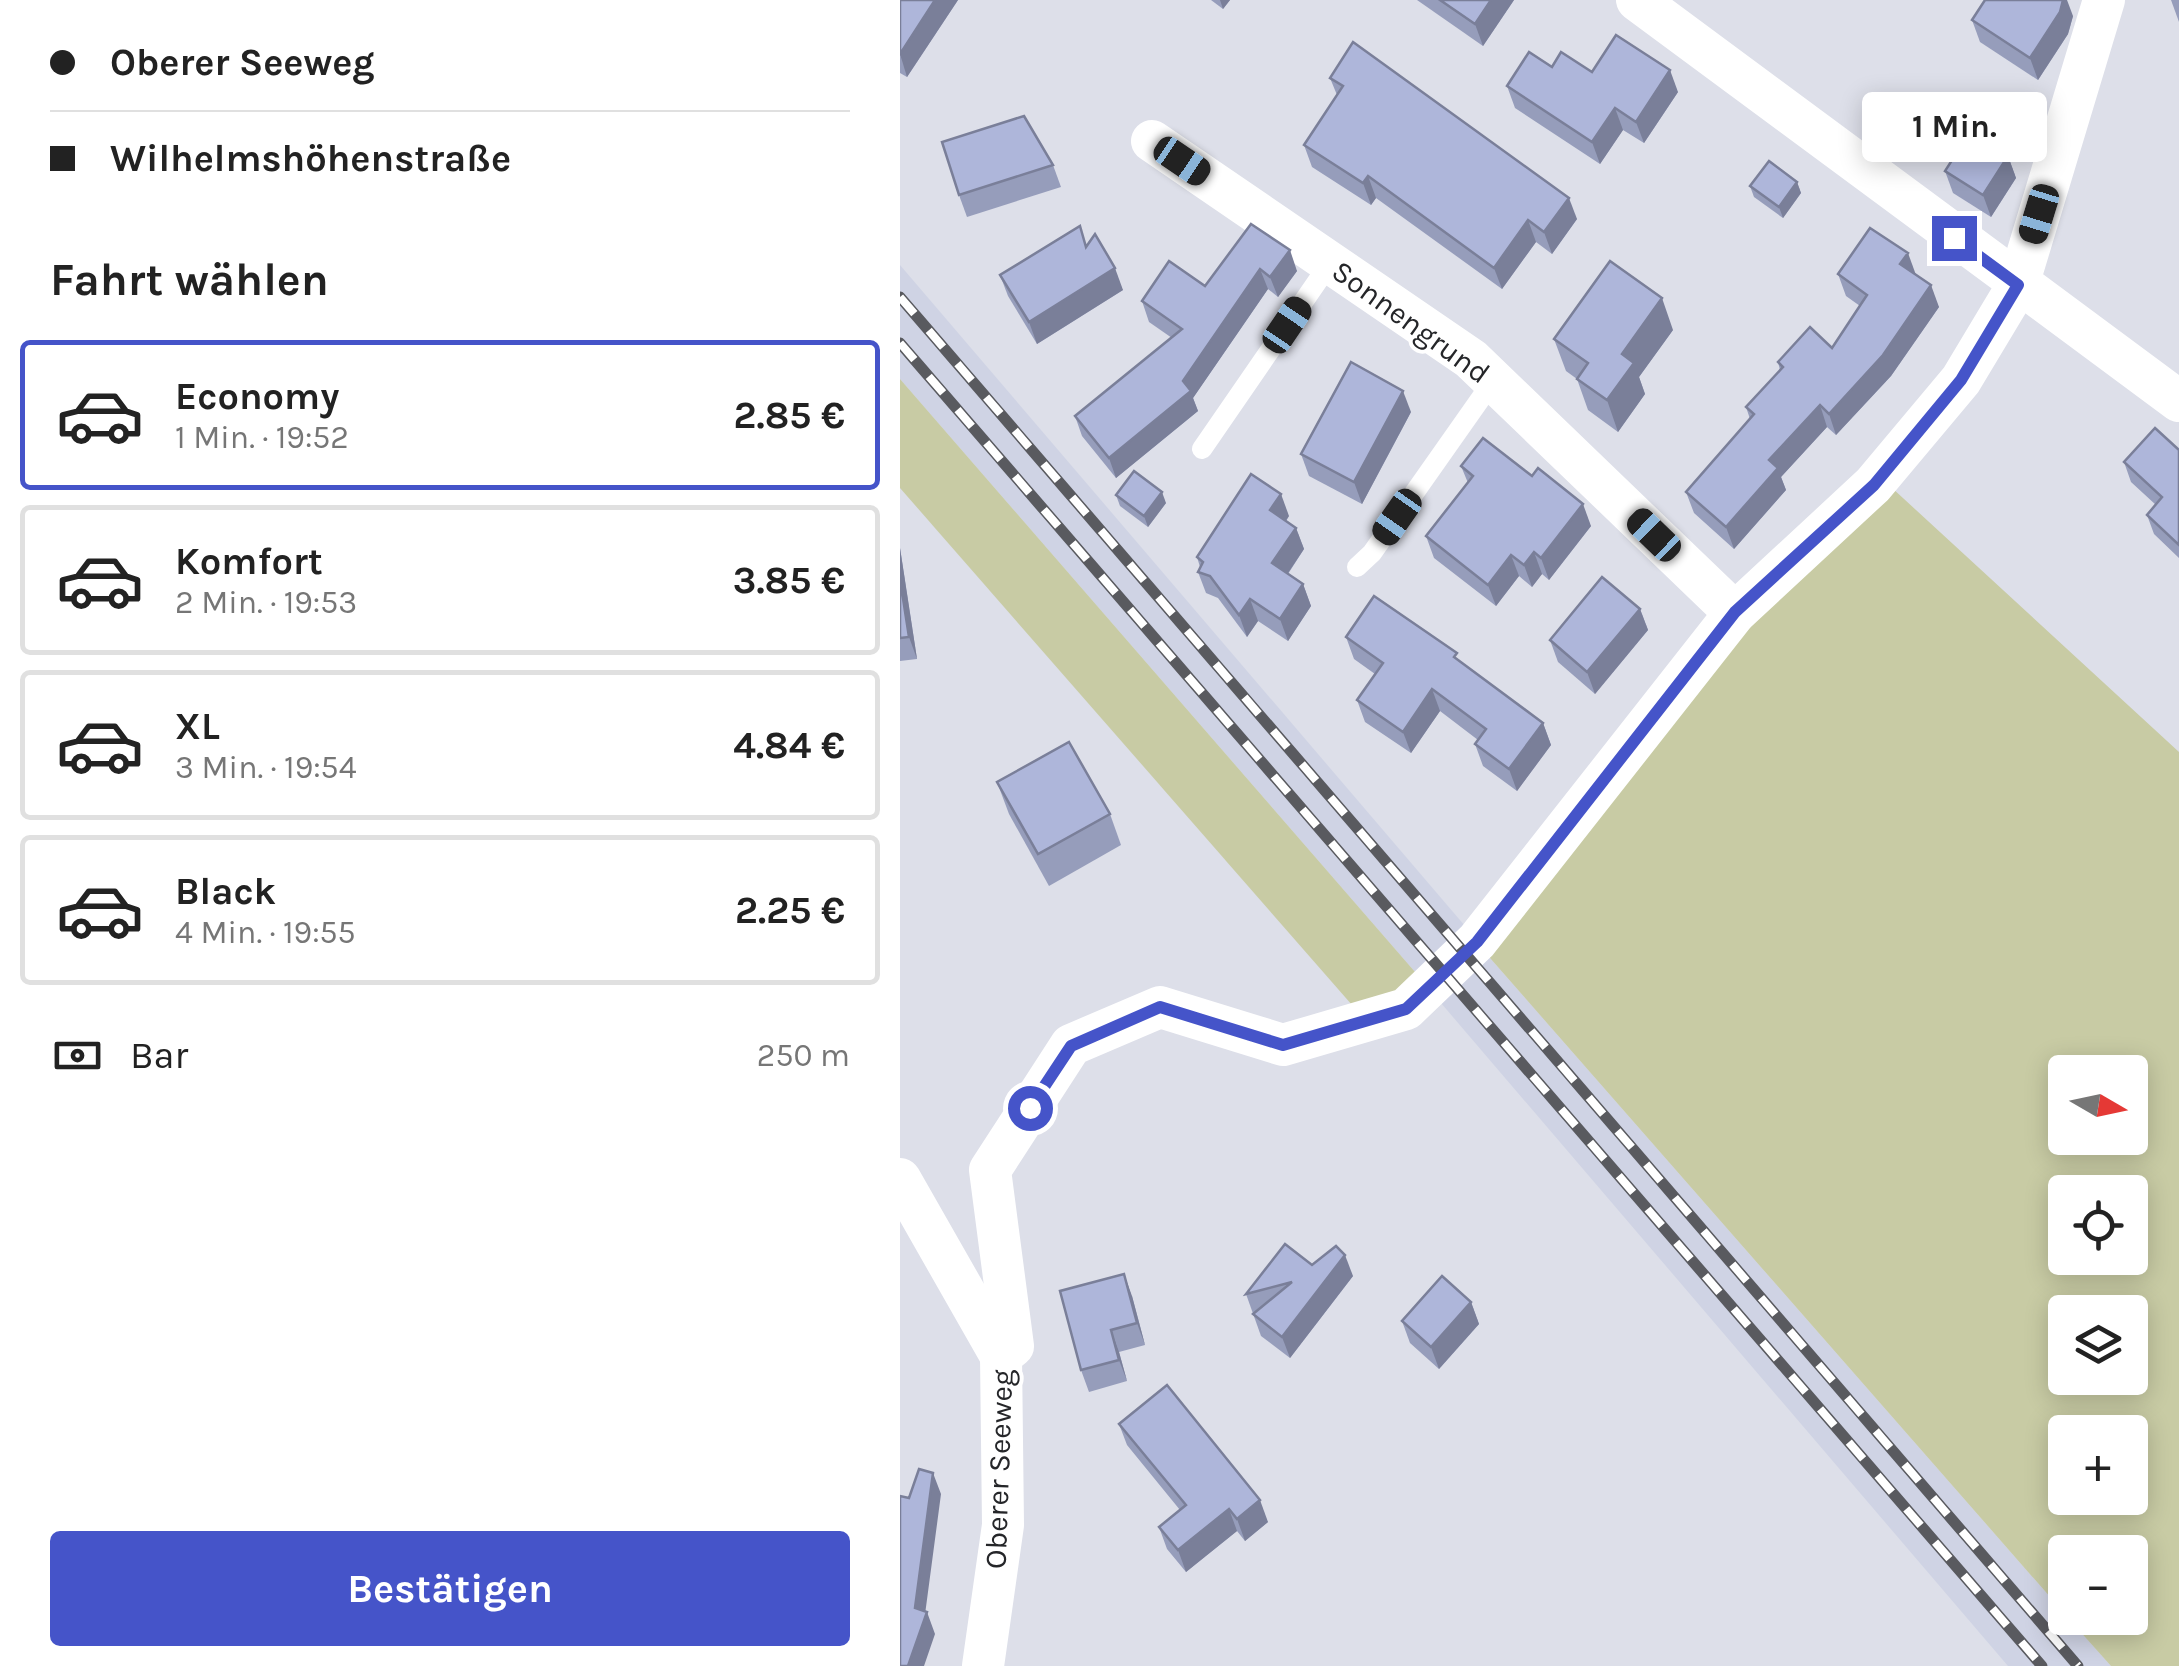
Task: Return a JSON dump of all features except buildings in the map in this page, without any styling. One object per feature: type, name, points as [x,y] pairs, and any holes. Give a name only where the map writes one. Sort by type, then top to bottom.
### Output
[{"type":"street","points":[[1636,0],[2179,402]]},
{"type":"street","name":"Oberer Seeweg","points":[[983,1666],[1003,1524],[1001,1356],[1013,1346],[990,1170],[1071,1046],[1160,1007],[1283,1045],[1406,1009],[1477,942],[1735,612],[1874,485],[1961,380],[2018,285],[2104,0]]},
{"type":"street","name":"Sonnengrund","points":[[1152,141],[1472,359],[1735,612]]},
{"type":"street","points":[[900,1179],[1001,1356]]},
{"type":"lane","points":[[1202,449],[1330,263]]},
{"type":"lane","points":[[1357,568],[1372,553],[1493,381]]},
{"type":"shaded area","points":[[900,265],[1471,933],[1422,980],[900,379]]},
{"type":"shaded area","points":[[1483,950],[2048,1595],[2048,1635],[2083,1635],[2111,1666],[2008,1666],[1435,996]]},
{"type":"green space","points":[[900,379],[1422,980],[1359,1013],[900,488]]},
{"type":"green space","points":[[1891,487],[2179,752],[2179,1666],[2111,1666],[2083,1635],[2148,1635],[2148,1535],[2048,1535],[2048,1595],[1483,950],[1743,623]]},
{"type":"railway","points":[[900,297],[2078,1666]]},
{"type":"railway","points":[[900,343],[2042,1666]]},
{"type":"route","points":[[1030,1108],[1071,1046],[1160,1007],[1283,1045],[1406,1009],[1477,942],[1735,612],[1874,485],[1961,380],[2018,285],[1954,238]]}]
